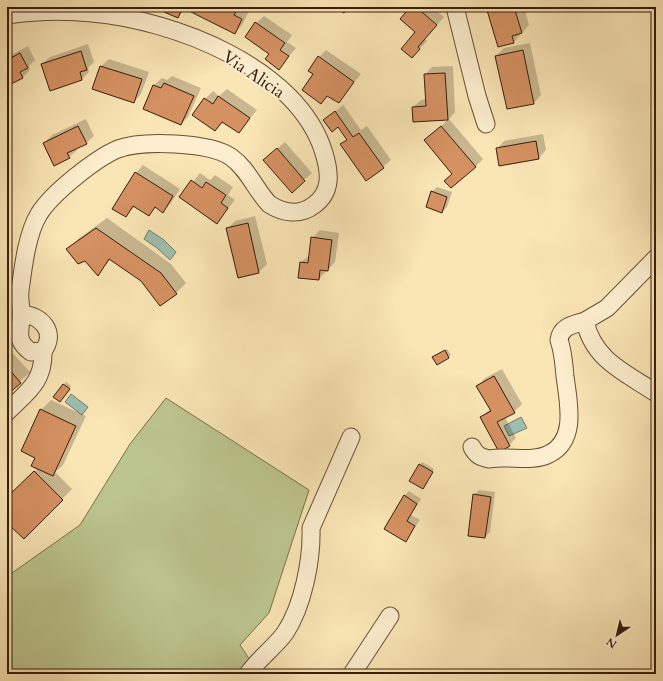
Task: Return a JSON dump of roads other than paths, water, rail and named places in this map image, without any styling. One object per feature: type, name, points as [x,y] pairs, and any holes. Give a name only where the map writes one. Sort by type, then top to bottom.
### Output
[{"type":"street","points":[[455,7],[476,96],[486,124]]},
{"type":"street","name":"Via Alicia","points":[[7,15],[64,11],[114,16],[153,24],[188,35],[215,48],[249,66],[276,85],[293,101],[314,129],[322,148],[329,175],[327,189],[318,202],[305,210],[290,212],[275,208],[269,204],[239,164],[217,150],[196,145],[139,145],[120,149],[104,156],[47,203],[38,214],[30,239],[21,285],[22,314],[19,326],[21,343],[32,352],[43,352]]},
{"type":"street","points":[[472,447],[475,454],[482,458],[489,459],[540,457],[557,449],[567,433],[570,417],[560,334],[566,327],[585,322],[607,308],[656,258]]},
{"type":"street","points":[[7,324],[22,314],[36,317],[43,322],[48,329],[49,340],[43,352],[43,369],[38,380],[7,412]]},
{"type":"street","points":[[585,322],[588,334],[594,347],[604,358],[656,394]]},
{"type":"street","points":[[248,674],[284,633],[297,612],[312,543],[311,528],[351,437]]},
{"type":"street","points":[[352,674],[390,616]]}]
